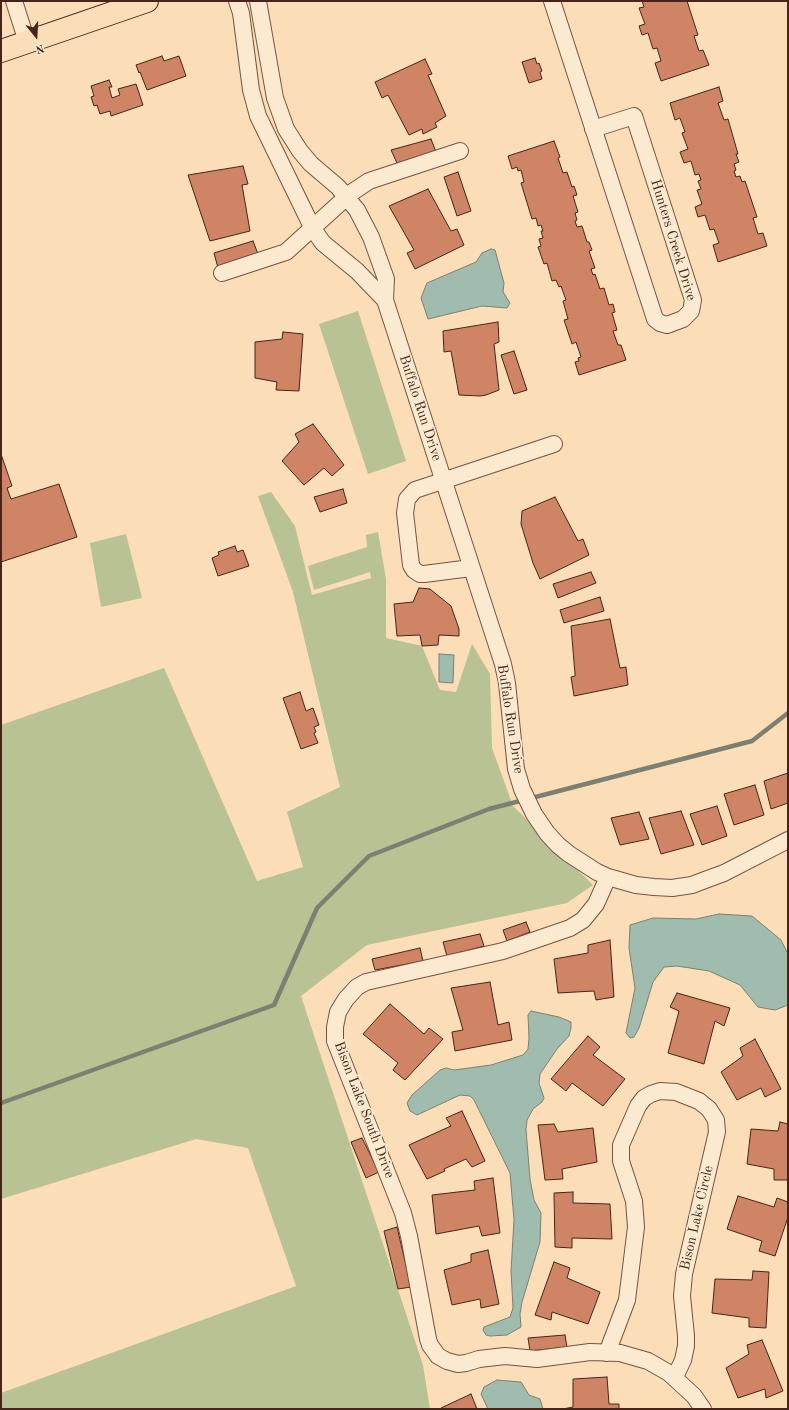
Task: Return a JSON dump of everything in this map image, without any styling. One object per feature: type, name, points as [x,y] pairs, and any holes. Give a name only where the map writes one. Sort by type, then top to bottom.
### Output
[{"type":"main road","points":[[1,51],[147,1]]},
{"type":"street","points":[[14,1],[27,42]]},
{"type":"street","name":"Buffalo Run Drive","points":[[237,1],[252,90],[258,116],[312,229],[328,248],[357,271],[385,300]]},
{"type":"street","name":"Buffalo Run Drive","points":[[258,1],[275,98],[286,129],[300,151],[311,164],[338,187],[361,216],[371,237],[386,279],[385,300],[506,675],[514,756],[525,796],[537,819],[558,845],[580,862],[597,872],[608,877],[636,885],[654,887],[672,888],[692,884],[724,873],[788,840]]},
{"type":"street","name":"Hunters Creek Drive","points":[[552,1],[593,129],[654,319],[667,325],[682,320],[691,311],[693,300],[634,116],[593,129]]},
{"type":"street","points":[[222,273],[286,252],[347,197],[369,181],[460,151]]},
{"type":"street","points":[[471,568],[420,574],[416,572],[412,565],[405,512],[407,499],[415,490],[554,444]]},
{"type":"street","name":"Bison Lake South Drive","points":[[607,1353],[590,1352],[537,1359],[505,1356],[479,1359],[458,1364],[447,1361],[436,1353],[430,1345],[428,1339],[409,1236],[403,1213],[337,1046],[334,1031],[338,1012],[354,989],[366,982],[503,951],[577,924],[583,920],[596,904],[608,877]]},
{"type":"street","name":"Bison Lake Circle","points":[[607,1353],[627,1300],[636,1227],[634,1201],[622,1161],[621,1145],[638,1106],[644,1098],[651,1094],[664,1091],[676,1092],[699,1101],[713,1113],[716,1120],[717,1136],[684,1274],[682,1296],[686,1346],[683,1360],[675,1377]]},
{"type":"street","points":[[607,1353],[620,1353],[648,1361],[661,1368],[675,1377],[694,1396],[703,1409]]},
{"type":"green space","points":[[358,311],[406,461],[368,474],[319,324]]},
{"type":"green space","points":[[271,492],[295,526],[312,595],[371,578],[370,572],[314,590],[308,566],[367,547],[366,535],[378,532],[386,579],[386,638],[422,646],[440,690],[456,692],[472,644],[490,674],[492,748],[513,806],[593,885],[567,903],[367,945],[301,996],[423,1365],[430,1409],[1,1409],[1,1393],[296,1286],[248,1148],[196,1139],[1,1199],[1,725],[164,668],[257,881],[303,867],[287,812],[340,787],[293,592],[258,496]]},
{"type":"green space","points":[[126,534],[142,598],[101,607],[90,543]]},
{"type":"shaded area","points":[[491,249],[495,250],[504,283],[503,292],[510,303],[507,308],[482,306],[428,319],[421,298],[427,283],[476,262],[482,253]]},
{"type":"shaded area","points":[[439,654],[454,655],[453,683],[439,682]]},
{"type":"shaded area","points":[[719,914],[752,916],[781,940],[788,954],[788,1005],[775,1010],[758,1007],[740,985],[709,971],[677,966],[664,967],[653,982],[639,1028],[634,1037],[630,1038],[626,1033],[635,988],[629,948],[630,925],[653,918],[696,919]]},
{"type":"shaded area","points":[[531,1011],[559,1017],[571,1022],[571,1028],[569,1036],[557,1049],[540,1074],[539,1083],[544,1098],[542,1102],[533,1109],[527,1120],[526,1130],[530,1179],[534,1200],[541,1213],[540,1242],[522,1302],[520,1314],[521,1327],[507,1335],[490,1336],[486,1335],[483,1330],[484,1327],[510,1317],[513,1308],[511,1271],[514,1220],[510,1173],[474,1100],[470,1096],[460,1095],[417,1115],[410,1111],[407,1103],[412,1095],[440,1070],[446,1068],[454,1070],[491,1065],[523,1055],[528,1049],[528,1015]]},
{"type":"shaded area","points":[[497,1380],[521,1382],[529,1395],[540,1399],[543,1409],[488,1409],[481,1394],[484,1387]]},
{"type":"building","points":[[642,1],[687,1],[698,35],[694,36],[699,51],[703,50],[709,65],[661,81],[655,63],[661,61],[657,48],[653,49],[648,33],[642,35],[639,26],[645,24],[639,8],[644,7]]},
{"type":"building","points":[[162,56],[164,61],[179,56],[186,76],[147,90],[136,65]]},
{"type":"building","points":[[535,58],[542,71],[540,72],[542,79],[529,83],[522,62]]},
{"type":"building","points":[[425,59],[432,74],[428,75],[446,116],[435,123],[437,127],[423,134],[422,129],[409,135],[388,95],[382,98],[375,82]]},
{"type":"building","points":[[109,80],[112,87],[109,87],[112,98],[120,95],[118,89],[136,84],[143,105],[111,116],[110,111],[100,114],[97,105],[94,106],[91,97],[94,96],[91,86]]},
{"type":"building","points":[[719,87],[723,101],[718,103],[724,120],[728,119],[738,154],[736,154],[739,162],[734,164],[736,170],[734,171],[736,177],[740,176],[742,182],[745,181],[757,217],[753,218],[758,234],[763,233],[767,246],[718,262],[713,245],[719,243],[714,229],[710,230],[705,215],[698,217],[695,207],[702,204],[697,190],[701,189],[698,181],[701,180],[699,174],[695,175],[691,161],[684,163],[680,152],[688,149],[682,133],[685,132],[680,118],[675,120],[670,103]]},
{"type":"building","points":[[431,139],[436,152],[397,163],[391,150]]},
{"type":"building","points":[[554,141],[560,157],[558,158],[563,173],[567,172],[572,187],[574,186],[577,195],[573,196],[578,212],[575,213],[577,220],[575,221],[577,227],[582,226],[587,242],[589,242],[592,250],[589,251],[595,268],[591,269],[593,275],[595,274],[600,289],[604,288],[609,305],[613,304],[615,312],[612,313],[617,330],[613,331],[618,345],[621,345],[626,360],[579,375],[575,362],[579,361],[578,358],[581,357],[576,342],[572,344],[564,320],[568,319],[563,301],[566,300],[561,286],[559,287],[556,280],[552,281],[547,263],[544,264],[538,247],[541,246],[539,239],[543,238],[541,225],[538,226],[536,218],[532,219],[521,183],[524,182],[521,170],[518,171],[517,167],[512,169],[508,156]]},
{"type":"building","points":[[243,166],[248,184],[242,185],[250,231],[210,241],[188,175]]},
{"type":"building","points":[[458,172],[471,211],[457,216],[444,177]]},
{"type":"building","points":[[428,189],[451,231],[457,229],[464,245],[415,269],[407,253],[414,250],[389,206]]},
{"type":"building","points":[[253,241],[258,254],[218,268],[214,253]]},
{"type":"building","points":[[498,322],[499,342],[494,344],[499,390],[480,396],[459,395],[451,351],[444,352],[443,331]]},
{"type":"building","points":[[283,332],[303,334],[299,391],[276,390],[277,382],[255,378],[255,342],[282,339]]},
{"type":"building","points":[[514,351],[527,390],[514,394],[501,355]]},
{"type":"building","points":[[313,424],[344,465],[332,476],[324,468],[304,485],[282,461],[299,442],[295,434]]},
{"type":"building","points":[[1,454],[12,486],[7,488],[11,499],[59,484],[77,537],[1,562]]},
{"type":"building","points":[[343,489],[347,503],[320,512],[314,497]]},
{"type":"building","points":[[555,497],[578,541],[583,539],[589,555],[540,579],[533,563],[521,524],[522,511]]},
{"type":"building","points":[[235,546],[237,552],[243,550],[249,566],[218,576],[212,558],[219,555],[218,552]]},
{"type":"building","points":[[591,572],[596,583],[558,598],[553,584]]},
{"type":"building","points":[[419,588],[430,589],[451,606],[459,629],[459,636],[439,635],[438,645],[422,646],[420,635],[397,636],[394,604],[413,602]]},
{"type":"building","points":[[600,597],[604,611],[564,623],[560,610]]},
{"type":"building","points":[[610,619],[620,668],[626,667],[628,685],[574,696],[571,677],[575,676],[575,674],[571,626]]},
{"type":"building","points":[[300,692],[306,711],[313,708],[319,725],[314,727],[316,732],[314,733],[318,743],[301,749],[283,698]]},
{"type":"building","points":[[788,773],[788,803],[771,809],[764,781]]},
{"type":"building","points":[[755,785],[764,815],[734,825],[724,794]]},
{"type":"building","points":[[717,806],[727,836],[702,845],[690,814]]},
{"type":"building","points":[[681,811],[694,845],[661,854],[649,818]]},
{"type":"building","points":[[639,812],[649,839],[620,845],[611,818]]},
{"type":"building","points":[[526,922],[530,932],[507,941],[503,930]]},
{"type":"building","points":[[480,934],[484,946],[447,956],[443,942]]},
{"type":"building","points":[[610,940],[614,997],[596,1000],[594,991],[558,993],[554,959],[588,953],[588,945]]},
{"type":"building","points":[[420,948],[423,961],[375,970],[372,959]]},
{"type":"building","points":[[490,982],[498,1025],[509,1022],[512,1040],[455,1051],[452,1032],[463,1030],[451,988]]},
{"type":"building","points":[[677,993],[730,1008],[724,1026],[715,1021],[704,1064],[668,1053],[679,1011],[670,1007]]},
{"type":"building","points":[[390,1004],[424,1034],[429,1028],[443,1039],[405,1080],[393,1070],[398,1063],[363,1034]]},
{"type":"building","points":[[588,1036],[600,1047],[593,1055],[625,1079],[603,1106],[572,1083],[566,1091],[551,1079]]},
{"type":"building","points":[[755,1039],[781,1089],[765,1097],[761,1088],[737,1100],[721,1072],[743,1056],[740,1048]]},
{"type":"building","points":[[462,1111],[485,1161],[472,1167],[466,1159],[427,1179],[409,1145],[451,1126],[446,1118]]},
{"type":"building","points":[[780,1122],[788,1124],[788,1180],[774,1180],[774,1169],[747,1164],[751,1129],[778,1131]]},
{"type":"building","points":[[554,1124],[558,1132],[593,1128],[597,1162],[562,1169],[563,1179],[545,1180],[538,1125]]},
{"type":"building","points":[[362,1138],[379,1172],[366,1178],[351,1142]]},
{"type":"building","points":[[493,1178],[500,1233],[482,1236],[479,1226],[436,1234],[432,1195],[475,1190],[474,1181]]},
{"type":"building","points":[[573,1192],[573,1203],[610,1204],[612,1239],[572,1238],[572,1248],[555,1247],[554,1193]]},
{"type":"building","points":[[738,1196],[774,1207],[777,1198],[788,1202],[788,1217],[775,1256],[759,1251],[762,1241],[727,1229]]},
{"type":"building","points":[[397,1227],[411,1287],[398,1289],[384,1231]]},
{"type":"building","points":[[488,1250],[499,1304],[481,1308],[480,1299],[452,1305],[444,1270],[471,1262],[471,1254]]},
{"type":"building","points":[[554,1262],[570,1268],[567,1278],[600,1292],[588,1324],[552,1312],[551,1320],[535,1315]]},
{"type":"building","points":[[753,1271],[769,1272],[766,1328],[749,1327],[749,1318],[712,1313],[715,1279],[752,1280]]},
{"type":"building","points":[[565,1335],[567,1347],[530,1351],[528,1338]]},
{"type":"building","points":[[762,1340],[783,1391],[766,1398],[765,1389],[738,1398],[726,1368],[749,1354],[747,1345]]},
{"type":"building","points":[[607,1377],[609,1404],[619,1404],[619,1409],[563,1409],[573,1407],[573,1379]]},
{"type":"building","points":[[471,1394],[477,1409],[441,1408]]},
{"type":"waterway","points":[[1,1103],[274,1005],[317,908],[369,856],[489,809],[752,741],[788,713]]}]
